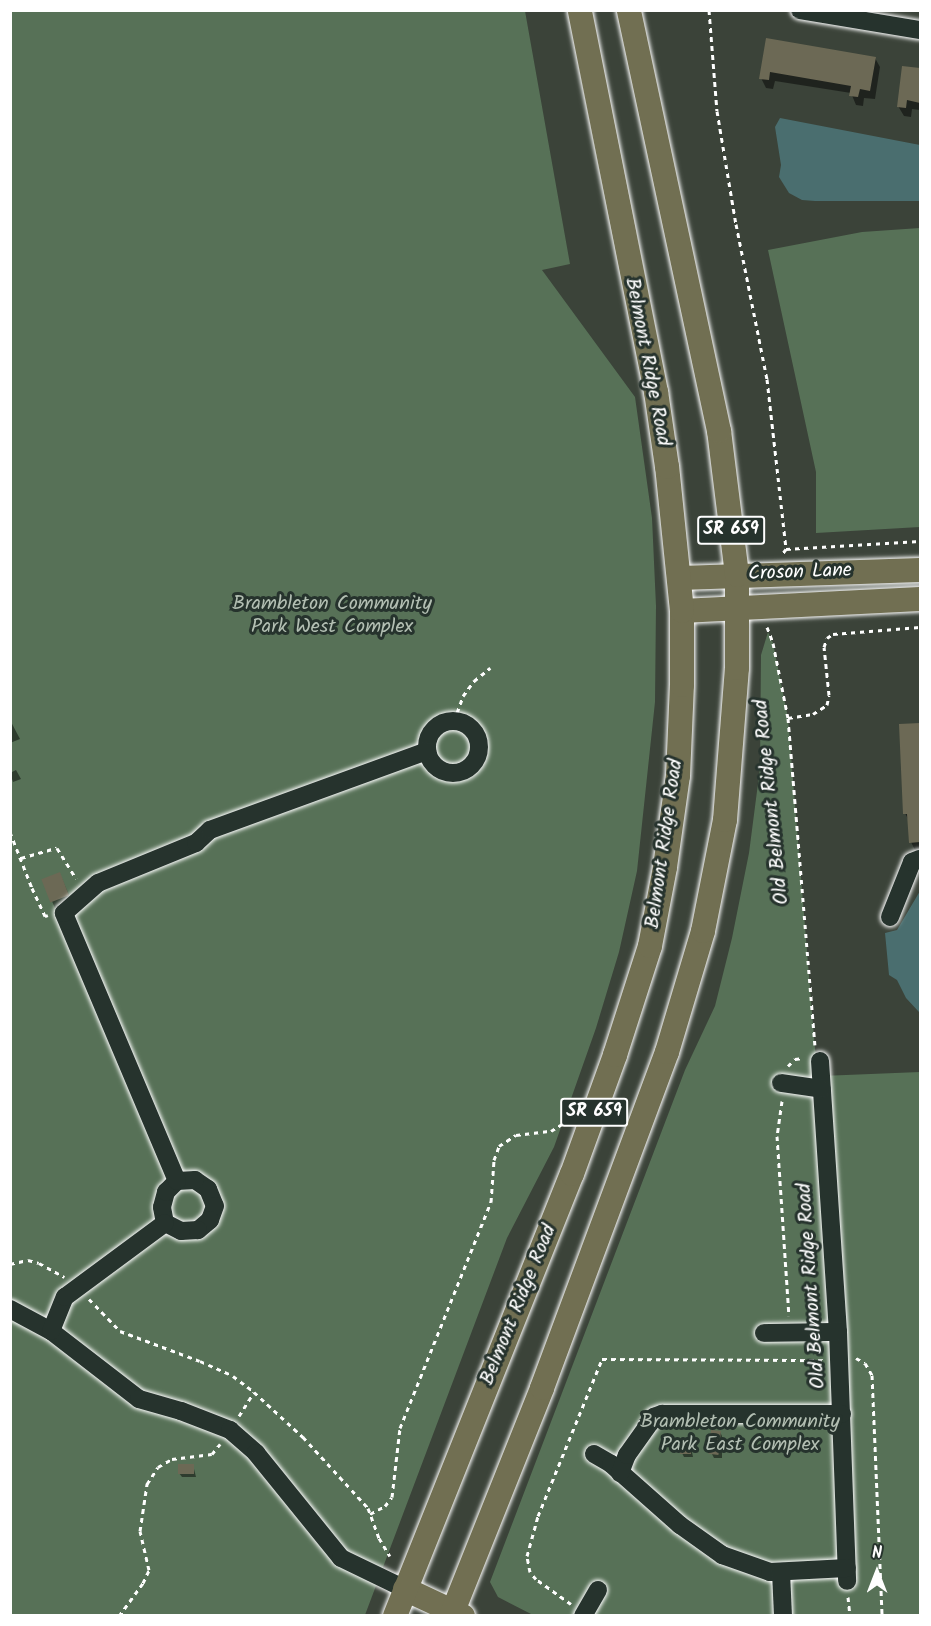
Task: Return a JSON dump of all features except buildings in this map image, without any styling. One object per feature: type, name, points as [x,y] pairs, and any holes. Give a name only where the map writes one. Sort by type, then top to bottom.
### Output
[{"type":"main road","name":"Belmont Ridge Road","points":[[395,1616],[572,1173],[615,1055],[650,946],[665,867],[678,776],[682,685],[680,578],[656,392],[580,10]]},
{"type":"main road","name":"SR 659","points":[[405,1589],[456,1614],[667,1052],[702,931],[725,820],[738,668],[737,575],[719,430],[629,10]]},
{"type":"main road","name":"Croson Lane","points":[[680,578],[921,570]]},
{"type":"main road","name":"Croson Lane","points":[[682,611],[738,607],[767,615],[921,599]]},
{"type":"street","points":[[800,10],[899,19],[921,30]]},
{"type":"street","points":[[454,721],[470,728],[479,742],[479,751],[471,766],[457,773],[441,771],[429,759],[427,751],[427,742],[437,727],[454,721]]},
{"type":"street","points":[[177,1182],[64,914],[98,883],[196,843],[210,830],[427,751]]},
{"type":"street","points":[[890,917],[909,861]]},
{"type":"street","name":"Old Belmont Ridge Road","points":[[781,1572],[847,1574],[838,1332],[822,1089],[815,1055]]},
{"type":"street","points":[[784,1084],[822,1089]]},
{"type":"street","points":[[195,1180],[208,1189],[215,1206],[210,1220],[198,1230],[182,1231],[165,1223],[162,1207],[166,1192],[177,1182],[195,1180]]},
{"type":"street","points":[[51,1331],[64,1297],[165,1223]]},
{"type":"street","points":[[10,1309],[51,1331],[139,1399],[181,1411],[230,1430],[256,1453],[341,1558],[405,1589]]},
{"type":"street","points":[[764,1333],[838,1332]]},
{"type":"street","points":[[620,1473],[627,1455],[654,1417],[662,1414],[842,1414]]},
{"type":"street","points":[[594,1454],[620,1473],[680,1525],[722,1555],[758,1569],[781,1572],[783,1616]]},
{"type":"street","points":[[583,1616],[598,1590]]},
{"type":"path","points":[[709,10],[717,111],[736,224],[767,379],[786,549]]},
{"type":"path","points":[[766,574],[766,568],[786,549],[921,542]]},
{"type":"path","name":"Old Belmont Ridge Road","points":[[767,615],[788,718],[815,1055]]},
{"type":"path","points":[[788,718],[813,714],[827,705],[829,695],[824,647],[827,638],[833,634],[921,627]]},
{"type":"path","points":[[454,721],[463,696],[474,681],[490,668]]},
{"type":"path","points":[[10,832],[45,916],[64,914]]},
{"type":"path","points":[[21,858],[57,848],[86,894]]},
{"type":"path","points":[[790,1323],[777,1136],[784,1084],[790,1062],[815,1055]]},
{"type":"path","points":[[370,1514],[386,1506],[392,1497],[400,1428],[463,1268],[488,1213],[494,1160],[499,1146],[516,1135],[551,1131],[564,1123]]},
{"type":"path","points":[[10,1264],[28,1260],[39,1263],[78,1287],[120,1331],[233,1376],[254,1392],[310,1444],[368,1508],[379,1538],[390,1556]]},
{"type":"path","points":[[789,1353],[789,1361]]},
{"type":"path","points":[[848,1359],[856,1358],[865,1363],[872,1376],[882,1616]]},
{"type":"path","points":[[119,1616],[143,1583],[149,1570],[140,1532],[147,1484],[158,1467],[172,1460],[212,1455],[254,1392]]},
{"type":"green space","name":"Brambleton Community Park West Complex","points":[[11,11],[525,11],[570,264],[542,270],[635,397],[652,518],[656,606],[655,702],[637,871],[619,952],[596,1028],[554,1147],[507,1238],[365,1615],[11,1616]]},
{"type":"green space","points":[[920,228],[920,527],[816,533],[816,472],[768,250],[862,232]]},
{"type":"green space","name":"Brambleton Community Park East Complex","points":[[768,632],[773,643],[788,718],[815,1049],[821,1076],[920,1072],[920,1615],[533,1615],[498,1597],[490,1582],[685,1070],[715,1006],[732,938],[749,853],[760,768],[761,655]]},
{"type":"water","points":[[780,118],[920,145],[920,201],[815,201],[802,200],[789,193],[779,177],[781,165],[775,127]]},
{"type":"water","points":[[920,891],[919,1012],[906,998],[897,980],[889,975],[885,933],[897,930]]}]
